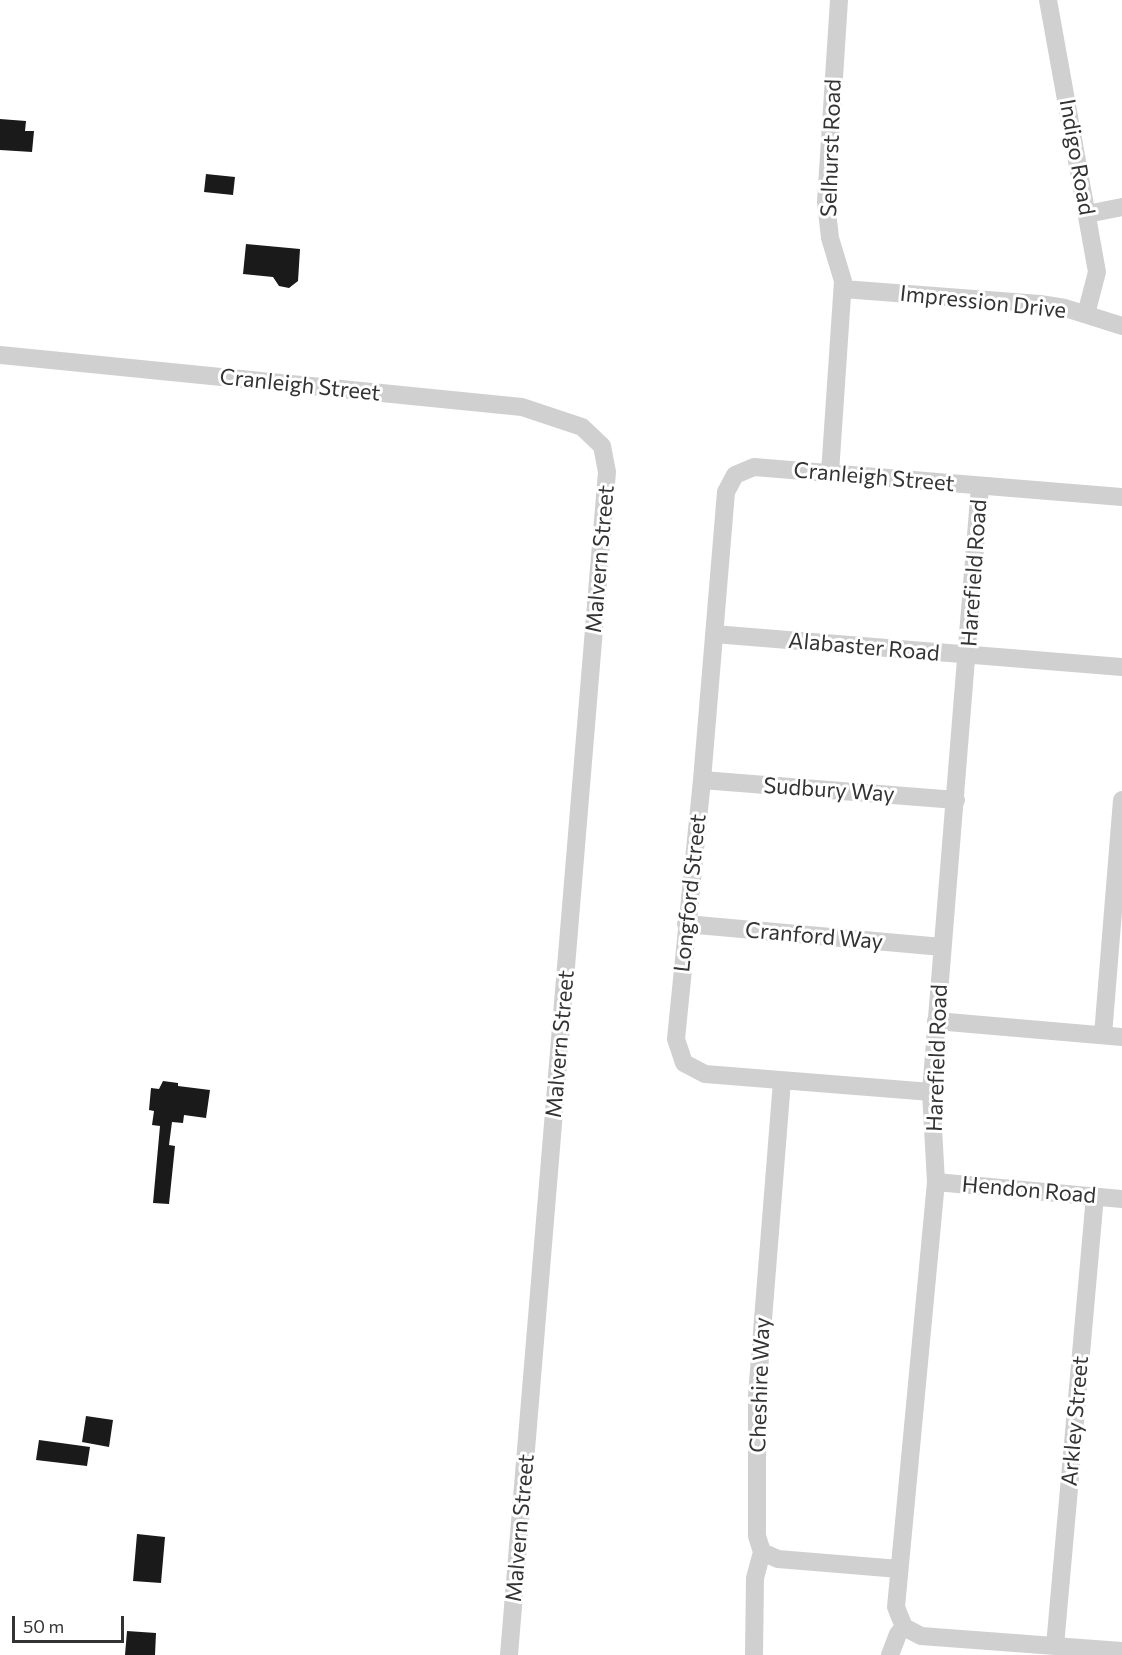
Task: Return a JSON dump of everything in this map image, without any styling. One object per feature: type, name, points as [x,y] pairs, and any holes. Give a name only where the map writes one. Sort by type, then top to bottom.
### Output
[{"type":"street","name":"Selhurst Road","points":[[830,473],[843,289],[841,273],[830,238],[825,202],[839,0]]},
{"type":"street","name":"Indigo Road","points":[[1048,0],[1097,272],[1086,314]]},
{"type":"street","points":[[1087,214],[1122,207]]},
{"type":"street","name":"Impression Drive","points":[[843,289],[1040,304],[1086,314],[1122,326]]},
{"type":"street","name":"Cranleigh Street","points":[[0,355],[522,407],[582,427],[593,436]]},
{"type":"street","name":"Malvern Street","points":[[509,1655],[607,472],[602,446],[593,436]]},
{"type":"street","name":"Cranleigh Street","points":[[735,475],[754,467],[1122,497]]},
{"type":"street","name":"Longford Street","points":[[735,475],[726,492],[702,780],[676,1039],[684,1063],[705,1074],[931,1092]]},
{"type":"street","name":"Harefield Road","points":[[904,1627],[896,1607],[936,1182],[931,1092],[980,486]]},
{"type":"street","name":"Alabaster Road","points":[[714,634],[1122,667]]},
{"type":"street","name":"Sudbury Way","points":[[702,780],[956,800]]},
{"type":"street","points":[[1103,1035],[1122,800]]},
{"type":"street","name":"Cranford Way","points":[[686,924],[942,947]]},
{"type":"street","points":[[936,1020],[1122,1037]]},
{"type":"street","name":"Cheshire Way","points":[[762,1552],[757,1536],[757,1395],[782,1081]]},
{"type":"street","name":"Hendon Road","points":[[936,1182],[1122,1199]]},
{"type":"street","name":"Arkley Street","points":[[1055,1646],[1095,1196]]},
{"type":"street","points":[[754,1655],[755,1578],[762,1552],[778,1559],[899,1569]]},
{"type":"street","points":[[891,1655],[898,1634],[904,1627],[921,1636],[1122,1651]]},
{"type":"building","points":[[0,119],[26,121],[25,131],[34,131],[32,152],[0,150]]},
{"type":"building","points":[[206,174],[235,177],[233,195],[204,192]]},
{"type":"building","points":[[246,244],[300,249],[298,281],[289,288],[279,286],[273,277],[243,274]]},
{"type":"building","points":[[163,1081],[178,1083],[178,1086],[210,1090],[206,1118],[184,1115],[183,1123],[172,1122],[169,1145],[175,1146],[169,1204],[153,1203],[160,1126],[152,1125],[154,1111],[149,1110],[151,1088],[159,1089]]},
{"type":"building","points":[[86,1416],[113,1420],[109,1447],[82,1442]]},
{"type":"building","points":[[39,1440],[90,1447],[87,1466],[36,1460]]},
{"type":"building","points":[[137,1534],[165,1537],[161,1583],[133,1581]]},
{"type":"building","points":[[127,1631],[156,1633],[155,1655],[125,1655]]}]
